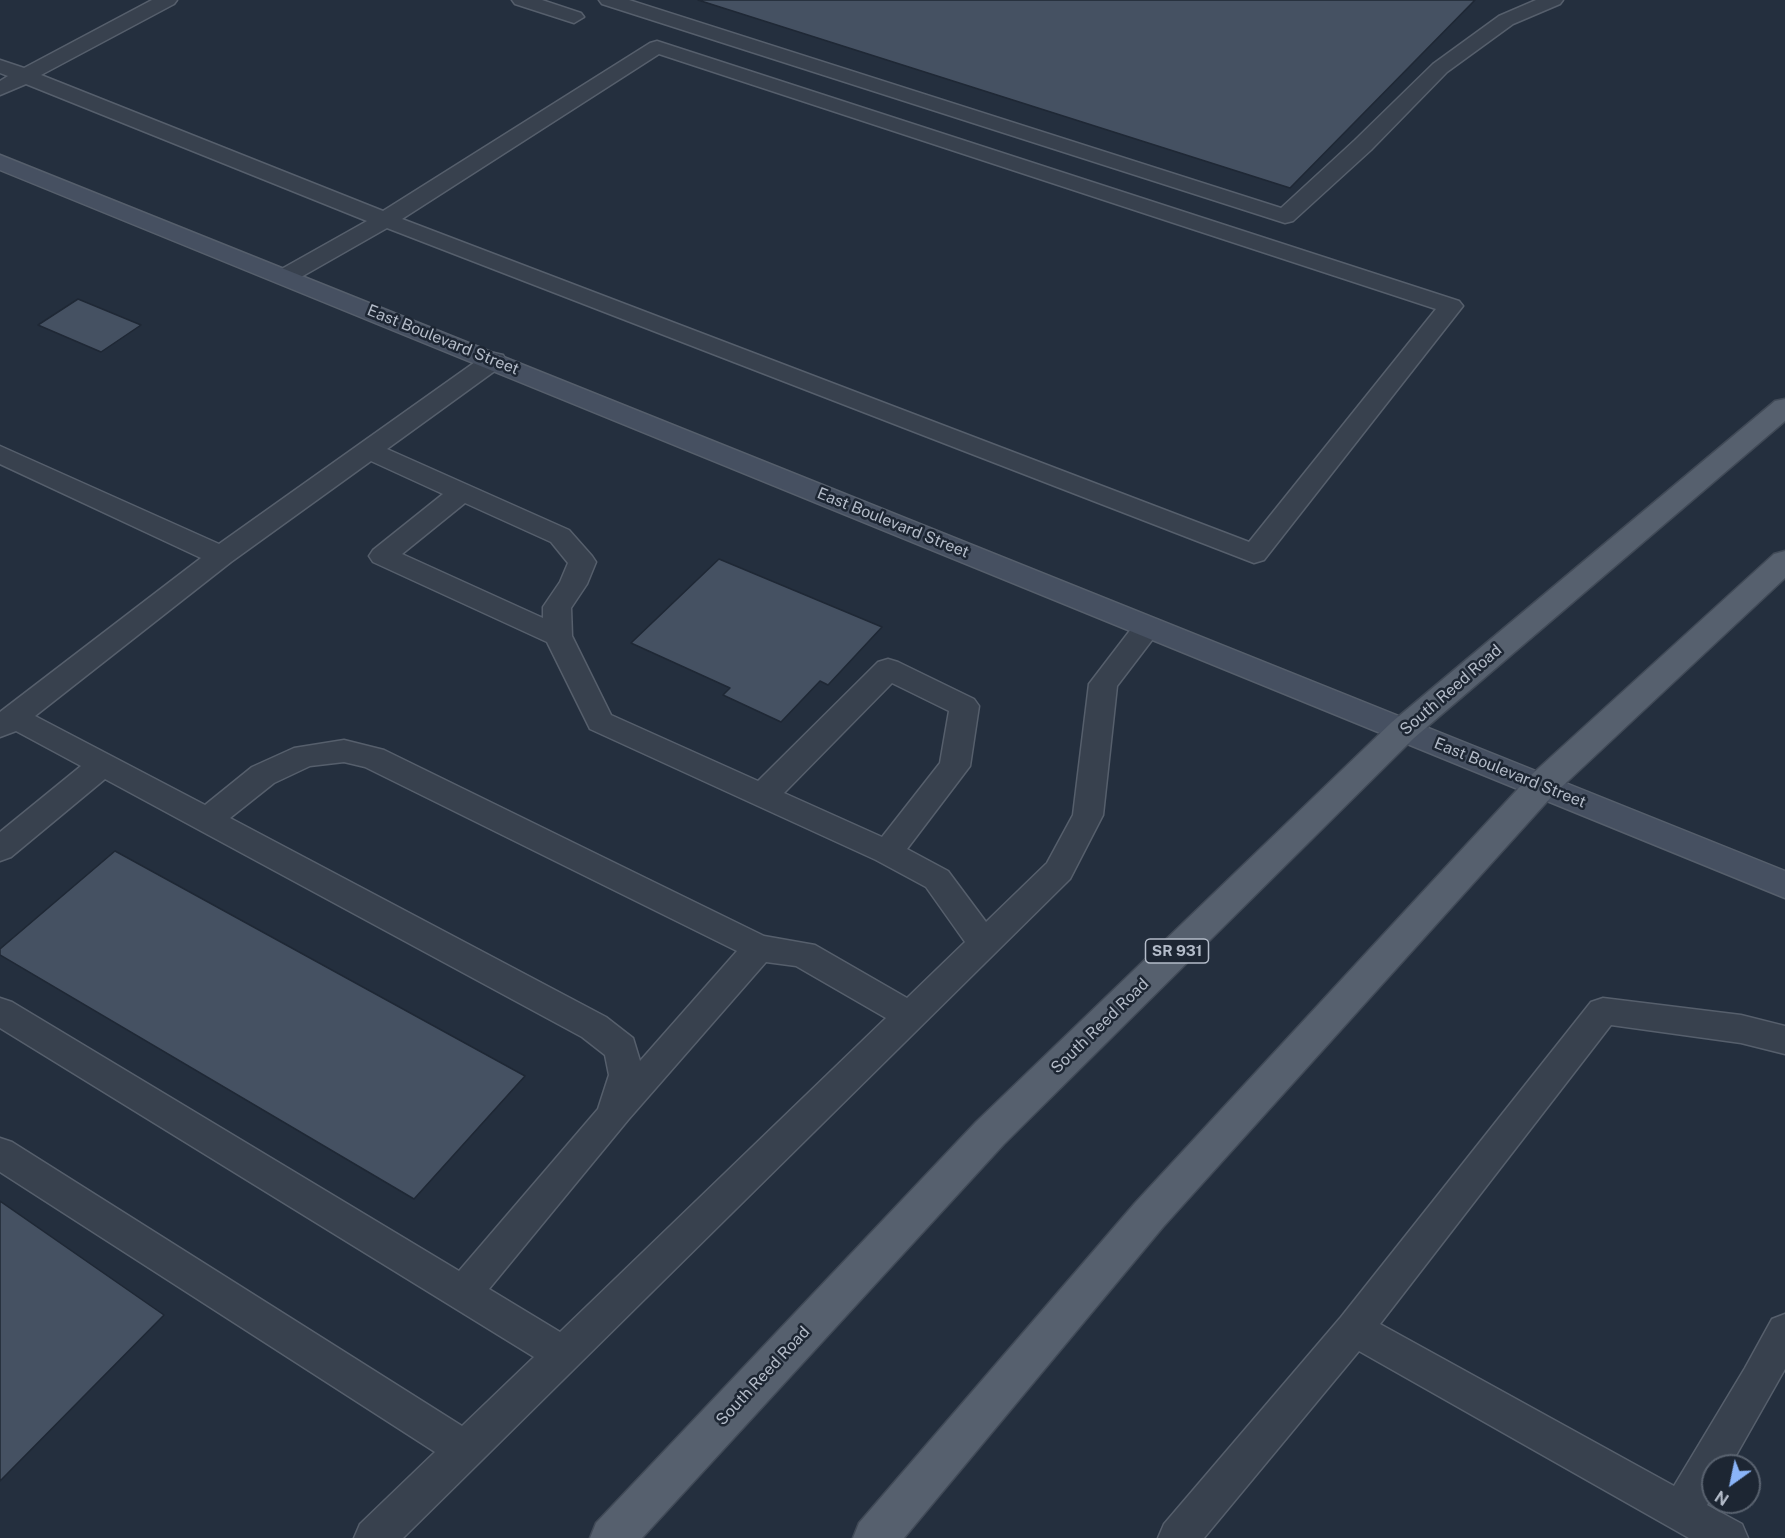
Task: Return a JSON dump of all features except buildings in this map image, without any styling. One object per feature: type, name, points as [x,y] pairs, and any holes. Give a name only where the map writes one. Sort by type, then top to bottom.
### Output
[{"type":"main road","name":"East Boulevard Street","points":[[0,162],[494,360],[1785,885]]},
{"type":"main road","name":"South Reed Road","points":[[612,1538],[990,1133],[1403,730],[1785,407]]},
{"type":"main road","points":[[875,1538],[1149,1215],[1541,786],[1785,561]]},
{"type":"lane","points":[[0,89],[167,0]]},
{"type":"lane","points":[[522,0],[574,17]]},
{"type":"lane","points":[[609,0],[1284,216],[1363,145],[1440,68],[1506,20],[1553,0]]},
{"type":"lane","points":[[0,66],[385,220],[1254,554],[1451,306],[657,47],[385,220],[285,276]]},
{"type":"lane","points":[[494,360],[221,556],[7,722],[102,765],[594,1027],[621,1048],[626,1075],[613,1116]]},
{"type":"lane","points":[[368,450],[560,536],[582,562],[573,584],[556,607],[558,636],[600,722],[761,797],[887,852],[937,879],[985,945]]},
{"type":"lane","points":[[0,454],[221,556]]},
{"type":"lane","points":[[462,492],[383,556],[558,636]]},
{"type":"lane","points":[[374,1538],[1059,871],[1088,815],[1103,684],[1148,627]]},
{"type":"lane","points":[[761,797],[888,669],[964,706],[955,766],[887,852]]},
{"type":"lane","points":[[207,820],[263,775],[305,756],[344,751],[374,758],[759,948],[803,954],[909,1015]]},
{"type":"lane","points":[[0,849],[102,765]]},
{"type":"lane","points":[[462,1294],[759,948]]},
{"type":"lane","points":[[0,1011],[563,1354]]},
{"type":"lane","points":[[1178,1538],[1354,1329],[1603,1011],[1741,1029],[1785,1040]]},
{"type":"lane","points":[[0,1153],[464,1449]]},
{"type":"lane","points":[[1354,1329],[1728,1538]]},
{"type":"lane","points":[[1682,1512],[1759,1381],[1785,1331]]}]
